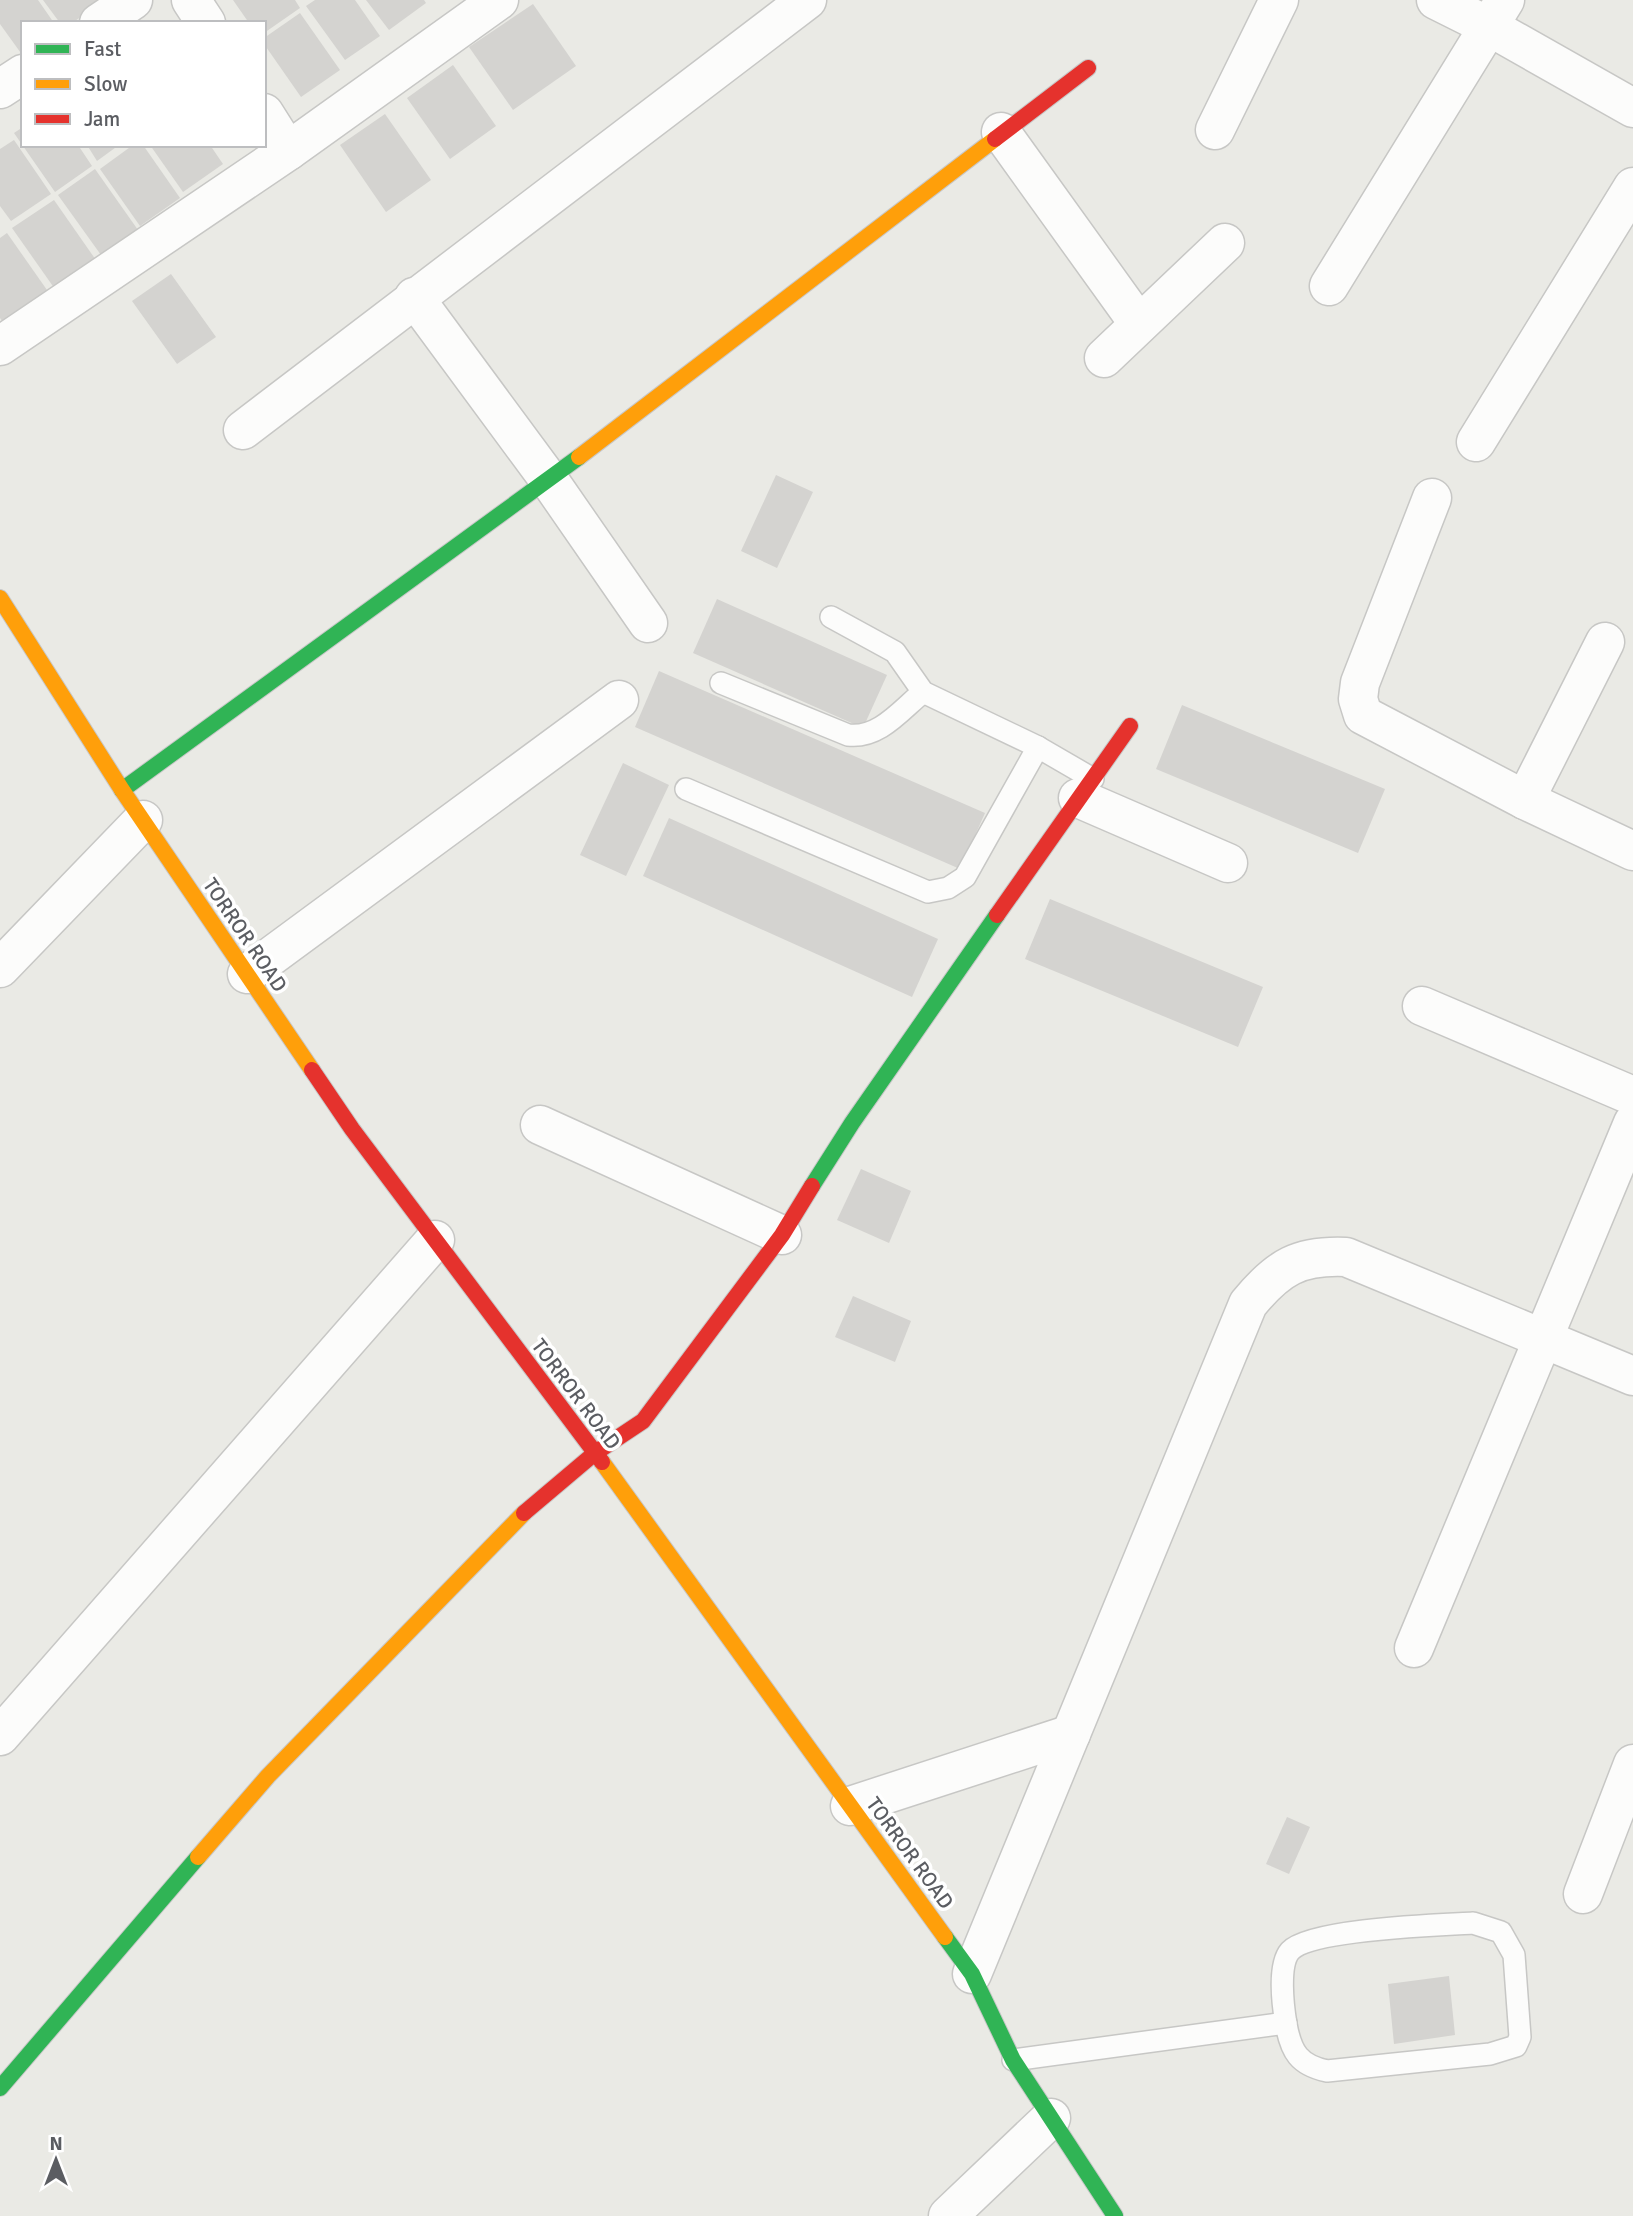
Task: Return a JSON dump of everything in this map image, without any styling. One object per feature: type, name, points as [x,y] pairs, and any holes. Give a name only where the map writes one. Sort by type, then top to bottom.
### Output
[{"type":"street","points":[[102,21],[133,0]]},
{"type":"street","points":[[191,0],[204,21]]},
{"type":"street","points":[[0,346],[288,151],[499,0]]},
{"type":"street","points":[[243,430],[807,0]]},
{"type":"street","points":[[1215,130],[1279,0]]},
{"type":"street","points":[[1436,0],[1496,13],[1633,108]]},
{"type":"street","points":[[1329,286],[1496,13]]},
{"type":"street","points":[[0,968],[132,805],[549,480],[1088,68]]},
{"type":"street","points":[[0,89],[21,75]]},
{"type":"street","points":[[266,116],[288,151]]},
{"type":"street","points":[[1001,132],[1139,324]]},
{"type":"street","points":[[1476,442],[1633,187]]},
{"type":"street","points":[[1104,358],[1225,243]]},
{"type":"street","points":[[414,297],[549,480],[649,623]]},
{"type":"street","points":[[1432,498],[1360,683],[1358,699],[1363,715],[1525,800],[1633,851]]},
{"type":"street","name":"TORROR ROAD","points":[[0,598],[132,805],[352,1129],[595,1453],[972,1974],[1013,2060],[1115,2216]]},
{"type":"street","points":[[1525,800],[1605,642]]},
{"type":"street","points":[[247,974],[619,700]]},
{"type":"street","points":[[0,2088],[268,1776],[521,1516],[595,1453],[643,1421],[782,1235],[852,1123],[1130,726]]},
{"type":"street","points":[[1086,788],[1228,863]]},
{"type":"street","points":[[1422,1006],[1633,1096]]},
{"type":"street","points":[[1414,1648],[1633,1123]]},
{"type":"street","points":[[540,1125],[782,1235]]},
{"type":"street","points":[[0,1736],[435,1240]]},
{"type":"street","points":[[972,1974],[1248,1304],[1270,1280],[1287,1266],[1314,1256],[1346,1257],[1633,1377]]},
{"type":"street","points":[[850,1806],[1071,1734]]},
{"type":"street","points":[[1583,1894],[1633,1764]]},
{"type":"street","points":[[948,2216],[1051,2118]]},
{"type":"lane","points":[[831,617],[895,652],[923,692],[1038,747],[1086,788]]},
{"type":"lane","points":[[721,683],[848,735],[862,737],[877,731],[923,692]]},
{"type":"lane","points":[[686,789],[928,892],[948,888],[965,877],[1038,747]]},
{"type":"lane","points":[[1473,1923],[1501,1933],[1514,1955],[1520,2037],[1516,2046],[1506,2051],[1327,2071],[1308,2067],[1295,2056],[1286,2023],[1284,1962],[1289,1952],[1301,1942],[1380,1929],[1473,1923]]},
{"type":"lane","points":[[1013,2060],[1286,2023]]},
{"type":"building","points":[[0,0],[38,0],[53,21],[21,21],[21,53],[0,24]]},
{"type":"building","points":[[43,0],[105,0],[75,21],[59,21]]},
{"type":"building","points":[[233,0],[295,0],[300,8],[266,32],[266,21],[248,21]]},
{"type":"building","points":[[315,0],[355,0],[380,36],[345,60],[306,6]]},
{"type":"building","points":[[366,0],[424,0],[426,3],[389,30]]},
{"type":"building","points":[[533,4],[576,66],[513,110],[469,47]]},
{"type":"building","points":[[300,13],[340,70],[301,97],[266,47],[266,37]]},
{"type":"building","points":[[453,65],[496,126],[450,159],[407,98]]},
{"type":"building","points":[[385,114],[431,180],[386,212],[340,145]]},
{"type":"building","points":[[21,128],[21,143],[14,133]]},
{"type":"building","points":[[14,140],[51,194],[11,221],[0,206],[0,149]]},
{"type":"building","points":[[24,147],[79,147],[92,166],[55,192]]},
{"type":"building","points":[[88,147],[116,147],[97,161]]},
{"type":"building","points":[[130,147],[144,147],[180,198],[140,226],[100,169]]},
{"type":"building","points":[[151,147],[211,147],[223,164],[183,192]]},
{"type":"building","points":[[95,169],[138,230],[101,255],[58,195]]},
{"type":"building","points":[[54,200],[98,263],[57,292],[12,228]]},
{"type":"building","points":[[7,233],[54,300],[9,331],[0,318],[0,238]]},
{"type":"building","points":[[171,274],[216,337],[177,364],[132,301]]},
{"type":"building","points":[[776,475],[813,492],[777,568],[741,551]]},
{"type":"building","points":[[717,599],[887,675],[863,728],[693,653]]},
{"type":"building","points":[[659,671],[985,813],[960,869],[635,727]]},
{"type":"building","points":[[1182,705],[1385,789],[1358,853],[1156,769]]},
{"type":"building","points":[[623,763],[669,785],[626,876],[580,855]]},
{"type":"building","points":[[669,818],[938,939],[912,997],[643,876]]},
{"type":"building","points":[[1050,899],[1263,987],[1238,1047],[1025,959]]},
{"type":"building","points":[[861,1169],[911,1191],[889,1243],[837,1220]]},
{"type":"building","points":[[853,1296],[911,1321],[895,1362],[835,1337]]},
{"type":"building","points":[[1287,1817],[1310,1827],[1289,1874],[1266,1864]]},
{"type":"building","points":[[1449,1976],[1455,2035],[1394,2044],[1388,1984]]},
{"type":"traffic: fast","points":[[122,790],[579,457]]},
{"type":"traffic: fast","points":[[812,1186],[852,1123],[997,915]]},
{"type":"traffic: fast","points":[[0,2088],[198,1857]]},
{"type":"traffic: fast","points":[[945,1937],[972,1974],[1013,2060],[1115,2216]]},
{"type":"traffic: slow","points":[[579,457],[995,139]]},
{"type":"traffic: slow","points":[[0,598],[122,790],[312,1070]]},
{"type":"traffic: slow","points":[[602,1462],[945,1937]]},
{"type":"traffic: slow","points":[[198,1857],[268,1776],[524,1513]]},
{"type":"traffic: jam","points":[[995,139],[1088,68]]},
{"type":"traffic: jam","points":[[997,915],[1130,726]]},
{"type":"traffic: jam","points":[[312,1070],[352,1129],[602,1462]]},
{"type":"traffic: jam","points":[[524,1513],[595,1453],[643,1421],[782,1235],[812,1186]]}]
